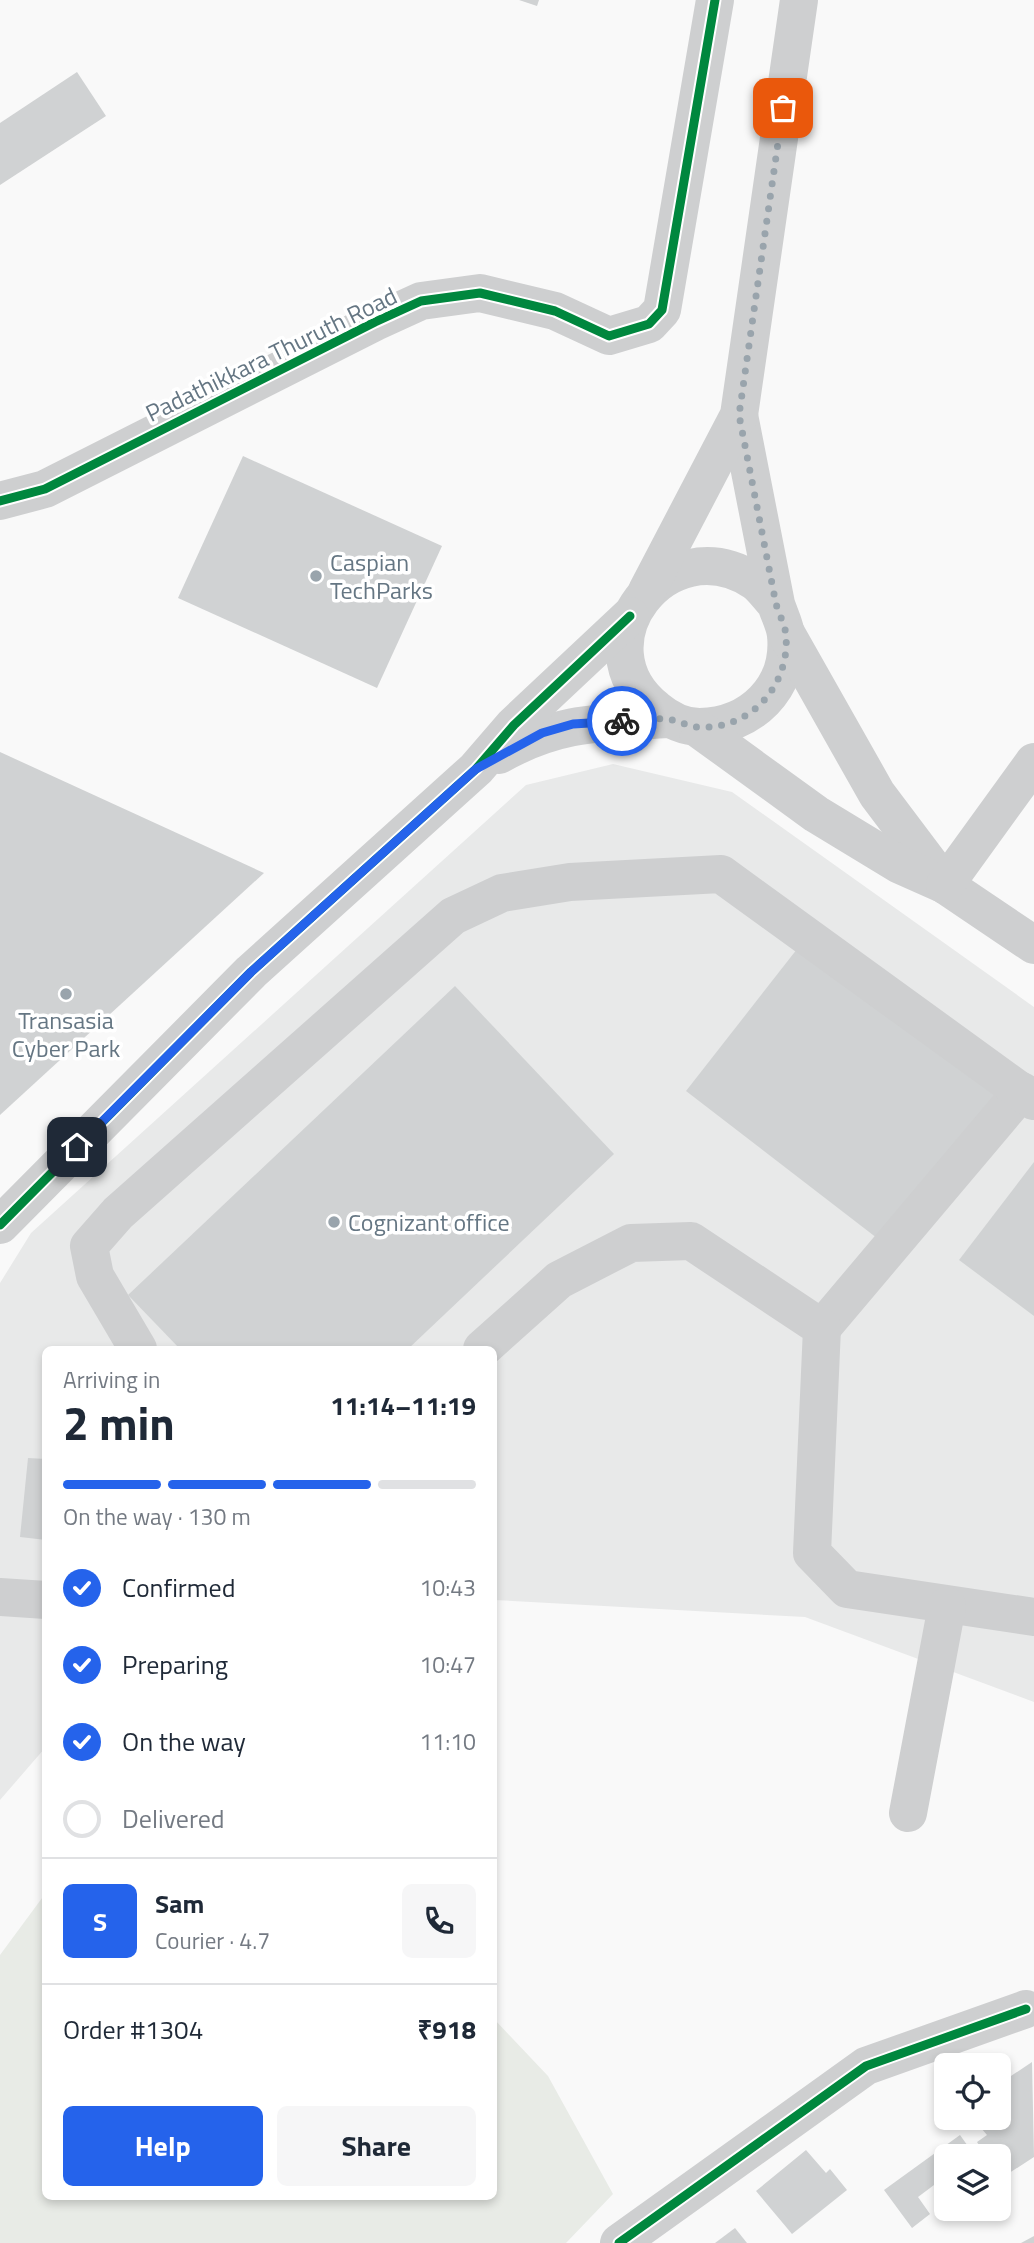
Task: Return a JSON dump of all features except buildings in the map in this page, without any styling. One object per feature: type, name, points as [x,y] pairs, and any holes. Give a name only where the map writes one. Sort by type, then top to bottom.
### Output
[{"type":"street","name":"Padathikkara Thuruth Road","points":[[0,501],[45,489],[421,301],[480,293],[555,311],[609,336],[649,324],[662,310],[715,0]]},
{"type":"street","points":[[476,769],[542,733],[573,724],[726,725],[753,712],[774,690],[785,663],[781,619],[739,415],[799,0]]},
{"type":"street","points":[[739,415],[638,603],[625,645],[629,674],[645,700],[816,814],[900,865],[945,885],[1034,945]]},
{"type":"street","points":[[0,1226],[251,972],[476,769],[514,725],[671,573],[700,566],[729,568],[756,582],[781,619],[877,794],[945,885]]},
{"type":"street","points":[[945,885],[1034,762]]},
{"type":"street","points":[[136,1346],[95,1276],[89,1246],[118,1213],[453,916],[502,893],[570,882],[720,874],[1028,1096],[822,1328],[812,1553],[847,1589],[947,1606],[1034,1616]]},
{"type":"street","points":[[485,1346],[559,1280],[631,1243],[691,1241],[822,1328]]},
{"type":"street","points":[[0,1597],[42,1600]]},
{"type":"street","points":[[908,1813],[947,1606]]},
{"type":"street","points":[[624,2242],[866,2066],[1026,2009]]},
{"type":"shaded area","points":[[613,764],[732,792],[1034,1007],[1034,1702],[805,1617],[497,1600],[497,1346],[42,1346],[42,1751],[0,1800],[0,1283],[31,1233],[526,785]]},
{"type":"shaded area","points":[[42,1898],[42,2200],[497,2200],[497,2022],[548,2076],[613,2194],[566,2243],[0,2243],[0,1955]]},
{"type":"cycle path","points":[[0,501],[45,489],[421,301],[480,293],[555,311],[609,336],[649,324],[662,310],[715,0]]},
{"type":"cycle path","points":[[0,1225],[251,972],[476,769],[514,725],[630,616]]},
{"type":"cycle path","points":[[619,2243],[866,2066],[1026,2009]]},
{"type":"way so far","points":[[622,721],[668,719],[696,727],[726,725],[753,712],[774,690],[785,663],[786,633],[776,604],[739,415],[783,108]]},
{"type":"place","name":"Caspian TechParks","points":[[316,576]]},
{"type":"place","name":"Transasia Cyber Park","points":[[66,994]]},
{"type":"place","name":"Cognizant office","points":[[334,1222]]},
{"type":"route","points":[[77,1147],[251,972],[476,769],[542,733],[573,724],[622,721]]}]
